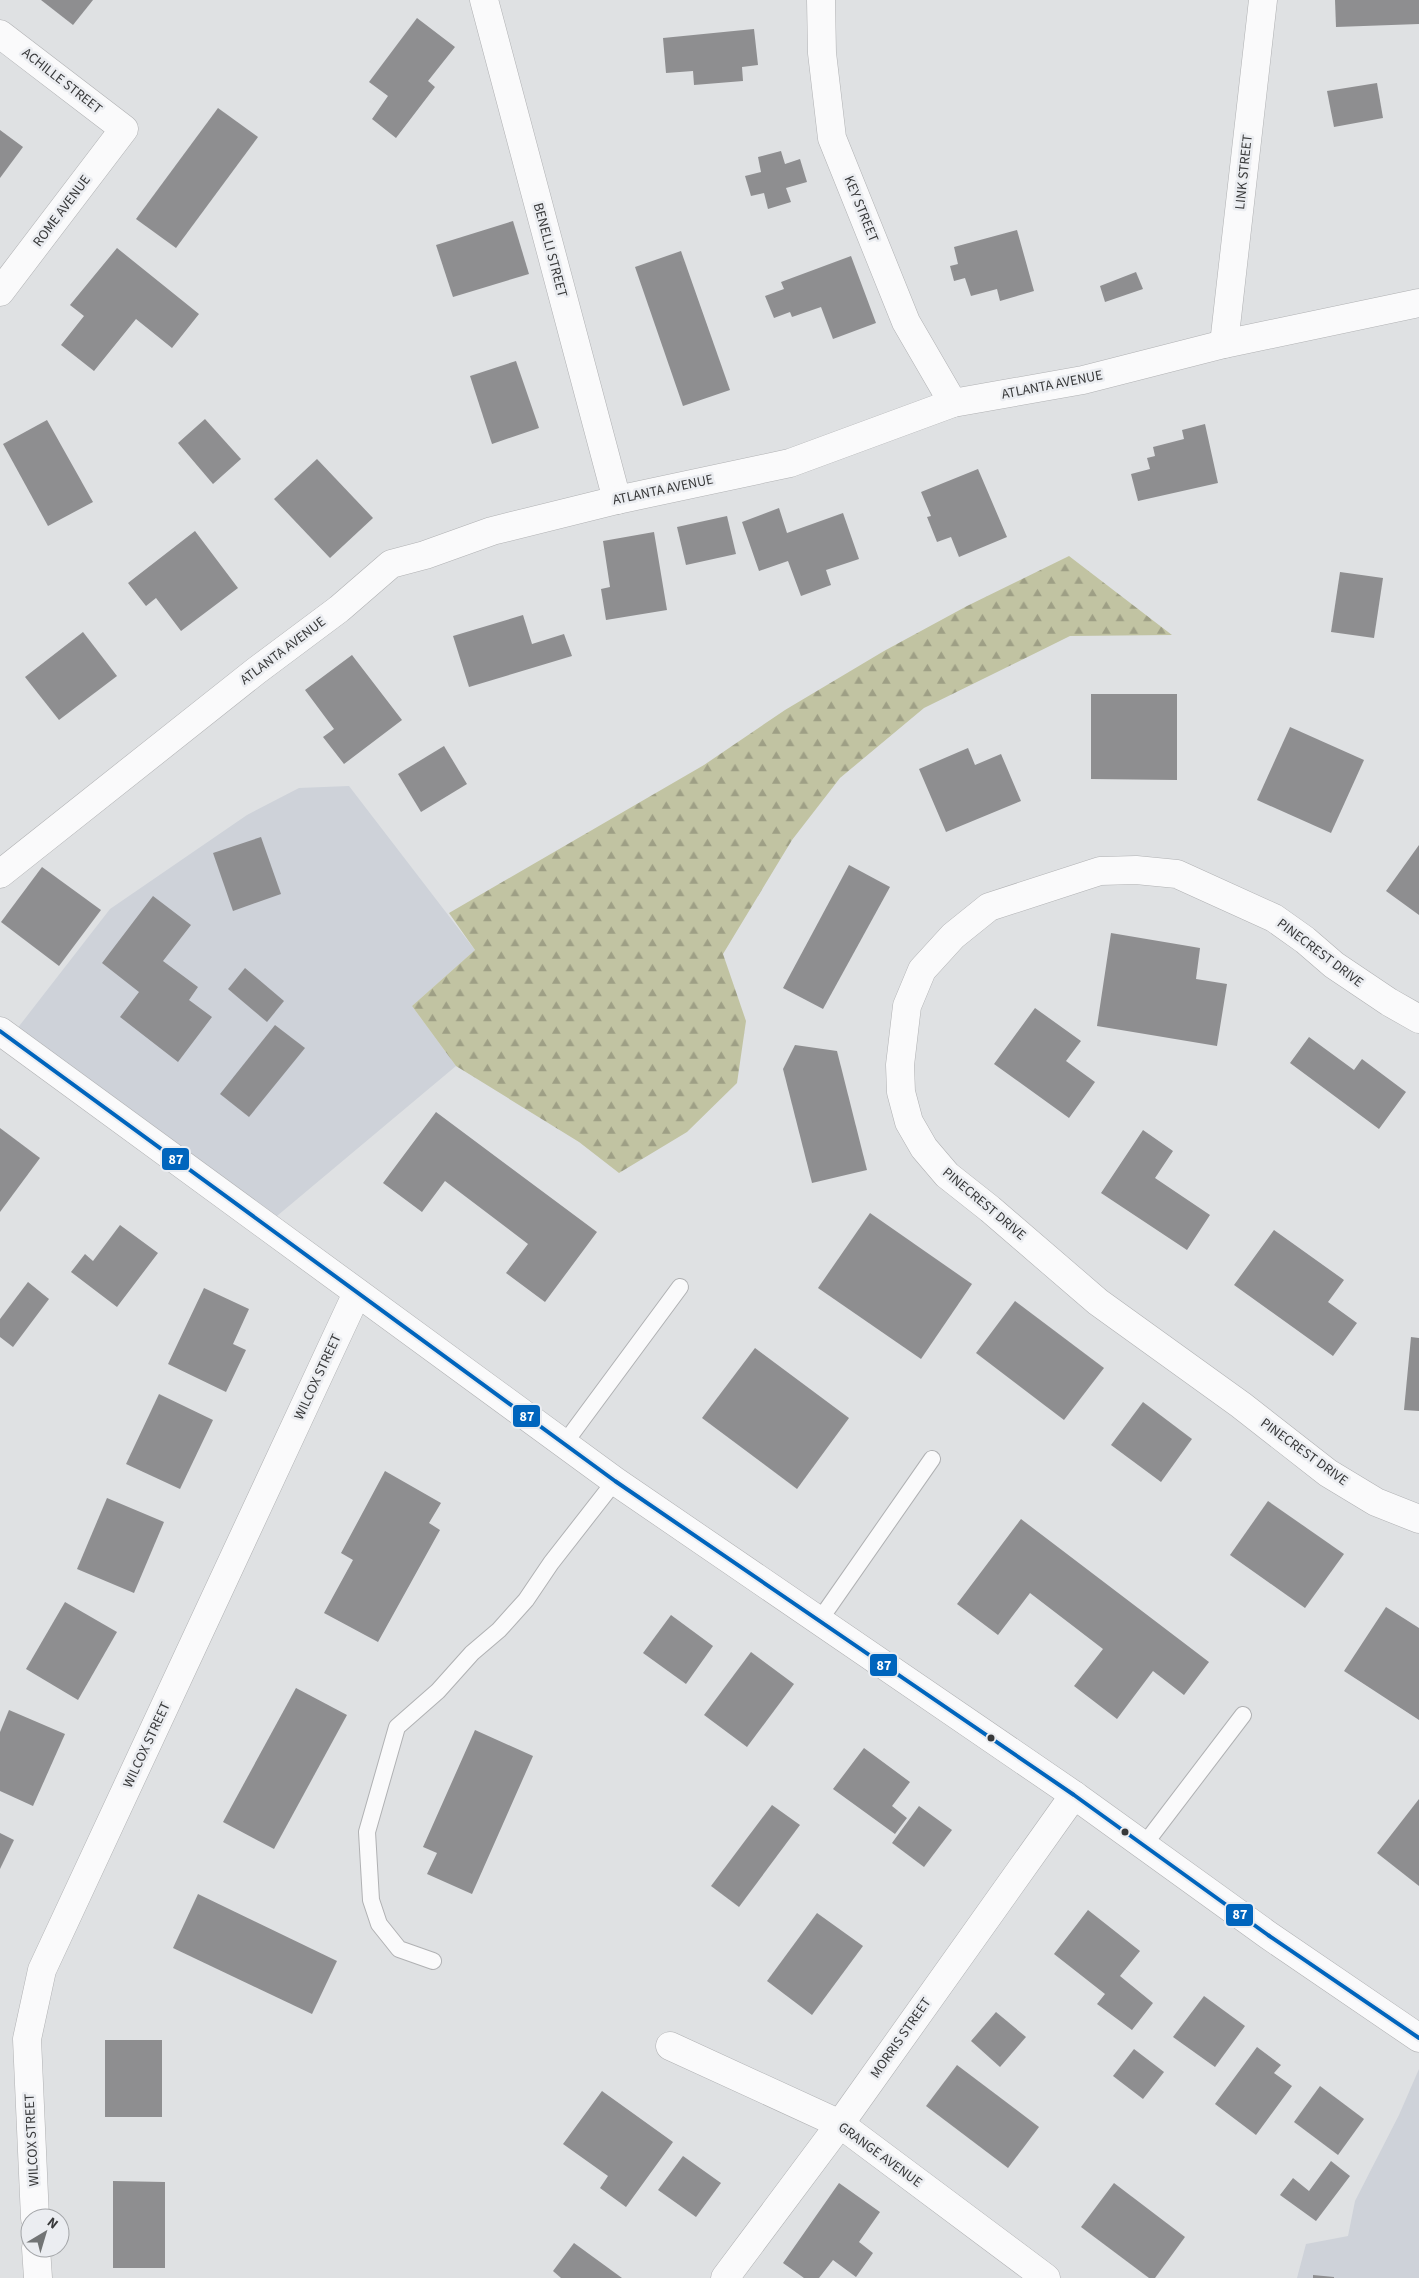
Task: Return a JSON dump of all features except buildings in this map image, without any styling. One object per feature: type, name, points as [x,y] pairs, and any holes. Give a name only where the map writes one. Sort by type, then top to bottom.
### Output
[{"type":"street","name":"BENELLI STREET","points":[[484,0],[617,500]]},
{"type":"street","name":"KEY STREET","points":[[821,0],[822,53],[832,138],[906,322],[953,403]]},
{"type":"street","name":"LINK STREET","points":[[1224,344],[1263,0]]},
{"type":"street","name":"ACHILLE STREET","points":[[0,34],[124,129]]},
{"type":"street","name":"ROME AVENUE","points":[[0,292],[124,129]]},
{"type":"street","name":"ATLANTA AVENUE","points":[[0,874],[256,671],[339,609],[391,564],[425,556],[492,531],[617,500],[790,463],[953,403],[1083,380],[1224,344],[1419,304]]},
{"type":"street","name":"PINECREST DRIVE","points":[[1419,1019],[1389,1002],[1334,965],[1274,918],[1177,874],[1136,870],[1100,871],[989,907],[953,936],[922,970],[907,1006],[900,1065],[901,1092],[909,1122],[924,1148],[946,1175],[990,1209],[1098,1302],[1241,1405],[1328,1473],[1376,1502],[1419,1519]]},
{"type":"street","points":[[0,1031],[615,1482],[1074,1795],[1268,1935],[1419,2038]]},
{"type":"street","name":"WILCOX STREET","points":[[35,2208],[27,2039],[42,1970],[358,1293]]},
{"type":"street","name":"MORRIS STREET","points":[[725,2278],[840,2124],[1074,1795]]},
{"type":"street","name":"GRANGE AVENUE","points":[[670,2046],[840,2124],[1046,2278]]},
{"type":"street","points":[[37,2258],[38,2278]]},
{"type":"lane","points":[[564,1444],[680,1287]]},
{"type":"lane","points":[[819,1621],[932,1459]]},
{"type":"lane","points":[[433,1961],[399,1949],[379,1924],[371,1900],[367,1832],[397,1726],[438,1691],[472,1653],[499,1630],[526,1600],[551,1564],[615,1482]]},
{"type":"lane","points":[[1144,1845],[1243,1715]]},
{"type":"shaded area","points":[[349,786],[475,950],[412,1006],[456,1066],[271,1221],[13,1034],[110,909],[247,815],[299,788]]},
{"type":"shaded area","points":[[1419,2069],[1419,2278],[1297,2278],[1306,2244],[1348,2236],[1355,2201],[1399,2115]]},
{"type":"green space","points":[[1069,556],[1172,635],[1070,636],[924,708],[840,778],[792,840],[723,954],[746,1021],[737,1083],[687,1132],[619,1173],[579,1142],[456,1066],[412,1006],[475,950],[449,913],[704,765],[785,710],[884,651],[967,606]]},
{"type":"transit line","name":"87","points":[[0,1031],[615,1481],[1074,1795],[1268,1935],[1419,2038]]}]
